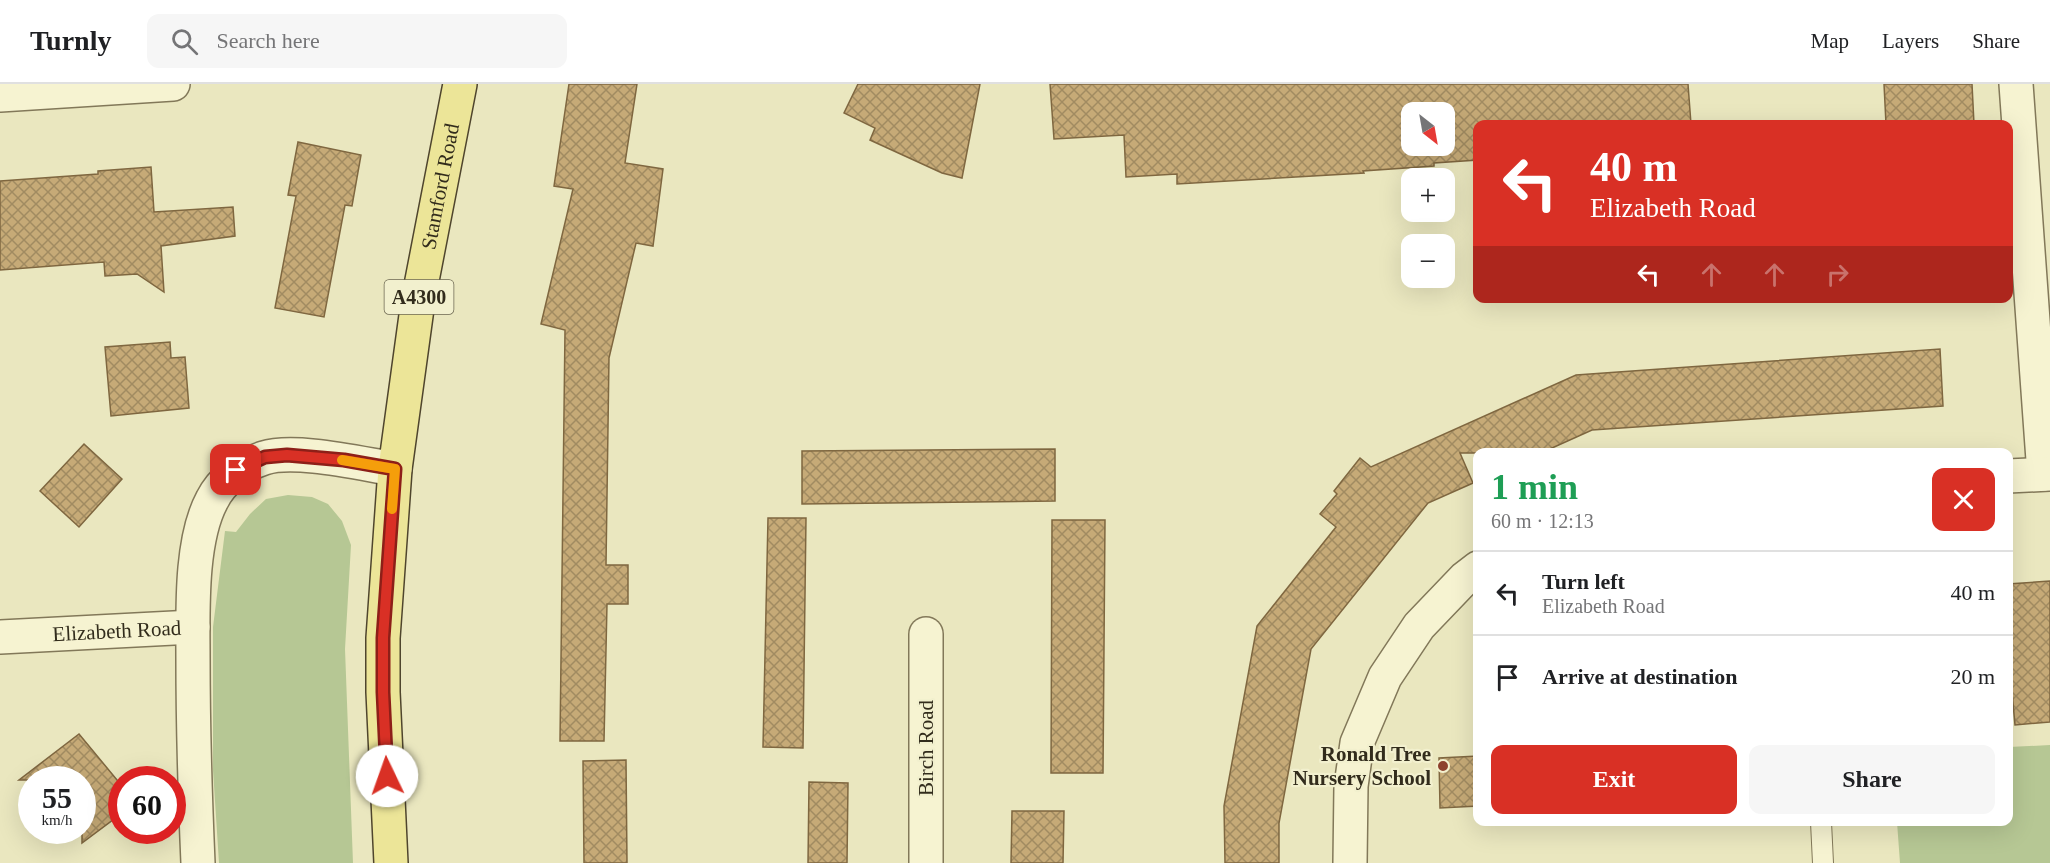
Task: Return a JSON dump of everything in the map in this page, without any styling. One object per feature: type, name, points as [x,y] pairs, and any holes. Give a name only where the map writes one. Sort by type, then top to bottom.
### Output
[{"type":"main road","name":"Stamford Road","points":[[391,863],[383,649],[395,469],[418,301],[460,84]]},
{"type":"street","points":[[0,95],[173,84]]},
{"type":"street","points":[[2013,476],[2047,474],[2016,84]]},
{"type":"street","name":"Elizabeth Road","points":[[0,638],[193,627],[195,575],[201,531],[212,499],[236,470],[265,457],[287,455],[344,460],[395,469]]},
{"type":"street","points":[[1350,863],[1351,786],[1357,743],[1385,677],[1419,626],[1473,572]]},
{"type":"street","points":[[193,627],[193,747],[198,863]]},
{"type":"street","name":"Birch Road","points":[[926,634],[926,863]]},
{"type":"lane","points":[[1821,826],[1823,863]]},
{"type":"green space","points":[[288,495],[312,497],[328,504],[342,521],[351,545],[345,649],[353,863],[219,863],[213,770],[213,627],[225,531],[236,532],[266,499]]},
{"type":"green space","points":[[2050,745],[2050,863],[1900,863],[1897,826],[2013,826],[2013,747]]},
{"type":"building","points":[[569,84],[637,84],[625,163],[663,169],[653,246],[636,243],[609,358],[606,565],[628,565],[628,604],[607,604],[604,741],[560,741],[565,330],[541,324],[573,189],[554,186]]},
{"type":"building","points":[[858,84],[980,84],[962,178],[942,173],[870,140],[875,128],[844,113]]},
{"type":"building","points":[[1050,84],[1688,84],[1691,120],[1473,120],[1473,160],[1434,163],[1434,166],[1363,171],[1364,173],[1177,184],[1177,174],[1126,177],[1124,135],[1054,139]]},
{"type":"building","points":[[1884,84],[1972,84],[1974,120],[1886,120]]},
{"type":"building","points":[[298,142],[361,155],[352,206],[345,205],[324,317],[275,308],[296,196],[288,195]]},
{"type":"building","points":[[151,167],[154,212],[233,207],[235,236],[161,246],[164,292],[137,274],[105,276],[104,262],[0,270],[0,181],[98,174],[98,171]]},
{"type":"building","points":[[170,342],[171,358],[185,357],[189,408],[111,416],[105,347]]},
{"type":"building","points":[[1940,349],[1943,406],[1592,430],[1552,448],[1473,448],[1473,453],[1460,453],[1473,483],[1428,503],[1311,649],[1279,823],[1279,863],[1225,863],[1224,806],[1257,626],[1336,527],[1320,514],[1337,494],[1334,491],[1360,458],[1371,467],[1576,375]]},
{"type":"building","points":[[84,444],[122,479],[79,527],[40,491]]},
{"type":"building","points":[[1055,449],[1055,501],[802,504],[802,451]]},
{"type":"building","points":[[768,518],[806,518],[803,748],[763,747]]},
{"type":"building","points":[[1052,520],[1105,520],[1103,773],[1051,773]]},
{"type":"building","points":[[2050,581],[2050,722],[2015,725],[2013,584]]},
{"type":"building","points":[[79,734],[108,769],[108,824],[96,832],[96,766],[37,766]]},
{"type":"building","points":[[1473,756],[1473,806],[1440,808],[1439,758]]},
{"type":"building","points":[[626,760],[627,863],[584,863],[583,761]]},
{"type":"building","points":[[809,782],[848,783],[847,863],[808,863]]},
{"type":"building","points":[[1012,811],[1064,811],[1063,863],[1011,863]]},
{"type":"slow traffic","points":[[342,460],[395,469],[392,509]]},
{"type":"place","name":"Ronald Tree Nursery School","points":[[1443,766]]},
{"type":"route","points":[[236,470],[265,457],[287,455],[344,460],[395,469],[383,638],[387,776]]}]
